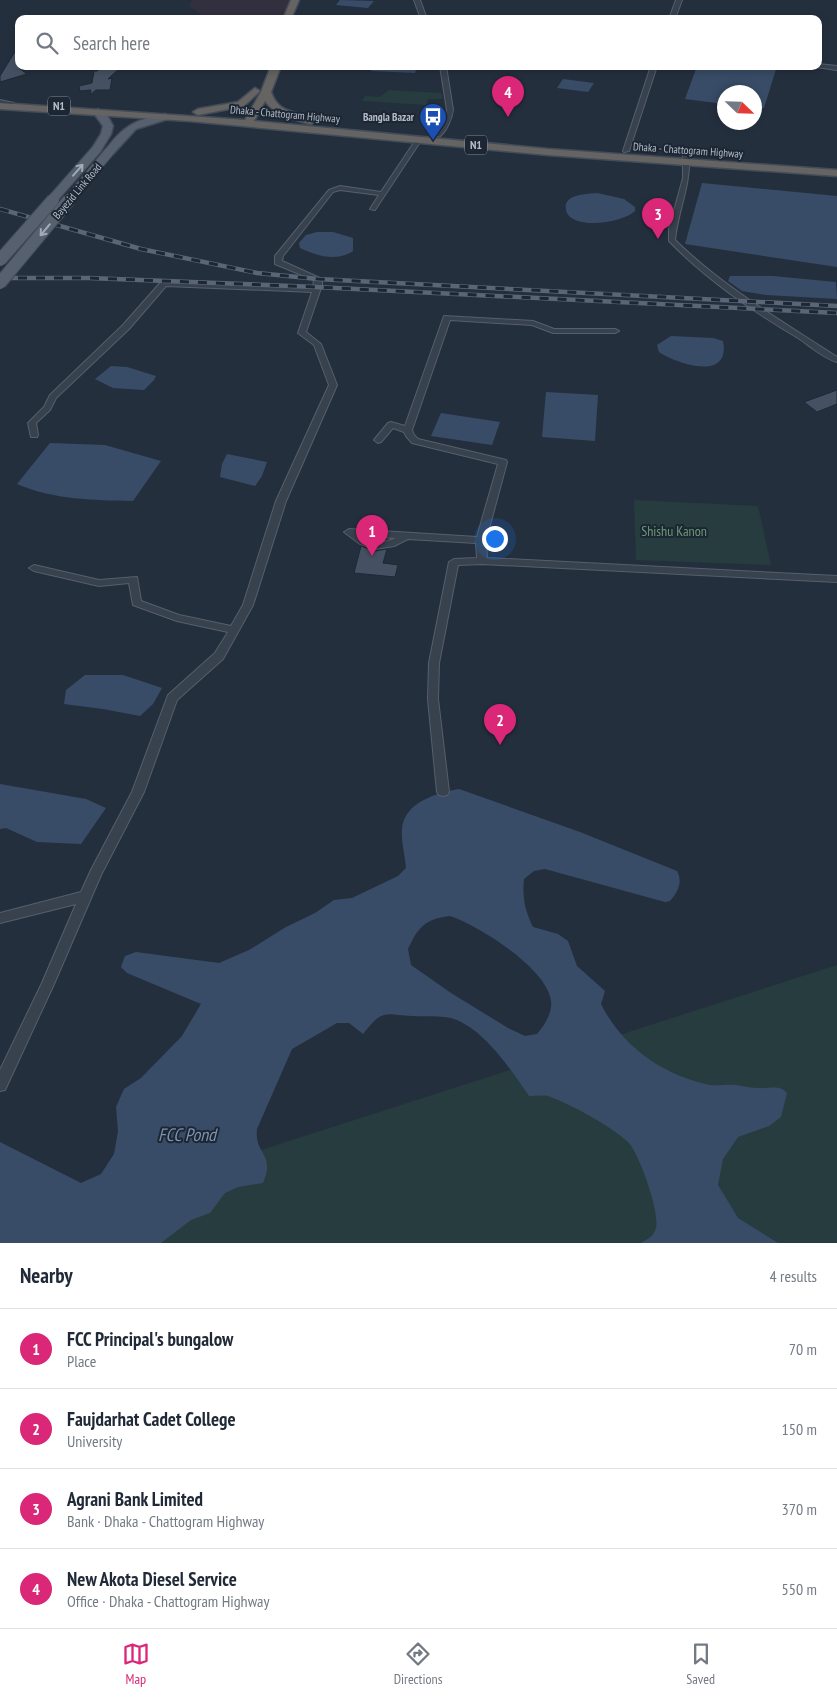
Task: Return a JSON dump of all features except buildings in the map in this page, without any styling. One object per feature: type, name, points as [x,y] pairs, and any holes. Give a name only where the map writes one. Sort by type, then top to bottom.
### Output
[{"type":"highway","points":[[289,15],[295,0]]},
{"type":"highway","points":[[297,15],[303,0]]},
{"type":"highway","points":[[246,120],[264,70]]},
{"type":"highway","points":[[246,120],[266,92],[274,70]]},
{"type":"highway","points":[[170,115],[207,111],[241,104],[255,92]]},
{"type":"highway","points":[[266,92],[268,101],[279,110],[330,126]]},
{"type":"highway","name":"Dhaka - Chattogram Highway","points":[[0,102],[438,135],[626,151],[687,159],[837,173]]},
{"type":"highway","name":"Dhaka - Chattogram Highway","points":[[0,106],[170,115]]},
{"type":"highway","name":"Dhaka - Chattogram Highway","points":[[246,120],[548,152],[837,166]]},
{"type":"main road","name":"Bayezid Link Road","points":[[0,260],[96,150],[108,132],[108,122],[98,112]]},
{"type":"main road","name":"Bayezid Link Road","points":[[0,283],[133,125],[170,115]]},
{"type":"street","points":[[417,0],[423,15]]},
{"type":"street","points":[[673,15],[679,0]]},
{"type":"street","points":[[822,66],[837,68]]},
{"type":"street","points":[[438,135],[449,116],[450,110],[444,70]]},
{"type":"street","points":[[626,151],[653,70]]},
{"type":"street","points":[[373,209],[419,139]]},
{"type":"street","points":[[687,159],[685,187],[671,232],[671,240],[688,258],[742,299],[837,360]]},
{"type":"street","points":[[0,1085],[48,984],[95,874],[138,792],[172,698],[219,656],[248,606],[281,501],[333,384],[316,344],[302,334],[318,279],[278,262],[279,256],[331,190],[340,188],[384,194]]},
{"type":"street","points":[[34,435],[32,422],[47,408],[53,397],[126,327],[164,284],[315,290]]},
{"type":"street","points":[[482,561],[481,540],[503,462],[415,441],[410,436],[408,430],[447,318],[533,323],[553,331],[615,331]]},
{"type":"street","points":[[378,440],[387,424],[408,430]]},
{"type":"street","points":[[406,536],[395,543],[379,547],[367,544],[349,532],[481,540]]},
{"type":"street","points":[[442,792],[433,699],[434,663],[454,562],[482,561],[837,579]]},
{"type":"street","points":[[34,568],[98,583],[134,580],[136,603],[178,618],[234,630]]},
{"type":"street","points":[[0,918],[86,896]]},
{"type":"shaded area","points":[[192,0],[292,0],[284,15],[201,15],[189,6]]},
{"type":"green space","points":[[389,90],[441,93],[443,99],[428,99],[426,105],[362,101],[365,96],[380,97]]},
{"type":"green space","name":"Shishu Kanon","points":[[634,500],[758,506],[771,565],[636,560]]},
{"type":"green space","points":[[837,965],[837,1243],[0,1243],[0,1234]]},
{"type":"water","points":[[340,0],[374,1],[368,8],[336,5]]},
{"type":"water","points":[[371,70],[416,70],[415,73]]},
{"type":"water","points":[[696,70],[776,70],[764,108],[762,108],[762,85],[717,85],[717,103],[685,99]]},
{"type":"water","points":[[563,79],[594,83],[588,92],[557,88]]},
{"type":"water","points":[[702,183],[837,196],[837,267],[685,244]]},
{"type":"water","points":[[597,193],[624,199],[635,207],[635,211],[613,221],[593,223],[575,220],[568,215],[566,204],[568,200],[577,196]]},
{"type":"water","points":[[317,232],[333,232],[353,238],[353,251],[340,256],[327,257],[300,248],[299,243],[306,235]]},
{"type":"water","points":[[730,276],[773,276],[836,282],[837,299],[766,295],[742,291],[728,281]]},
{"type":"water","points":[[671,336],[713,338],[723,341],[723,354],[719,362],[711,366],[689,365],[659,352],[657,345]]},
{"type":"water","points":[[111,366],[127,367],[156,376],[144,390],[113,388],[95,379]]},
{"type":"water","points":[[546,392],[598,395],[595,441],[542,437]]},
{"type":"water","points":[[441,413],[500,422],[492,445],[431,436]]},
{"type":"water","points":[[50,443],[105,445],[161,461],[133,501],[60,496],[17,484]]},
{"type":"water","points":[[227,454],[267,462],[262,476],[255,486],[220,477],[222,464]]},
{"type":"water","points":[[85,675],[123,675],[162,688],[153,704],[140,716],[64,704],[66,690]]},
{"type":"water","points":[[0,784],[86,799],[106,808],[81,844],[37,842],[6,828],[0,829]]},
{"type":"water","name":"FCC Pond","points":[[459,789],[580,832],[677,871],[680,879],[679,887],[670,901],[665,902],[545,869],[534,871],[524,879],[523,892],[525,904],[533,927],[558,934],[568,941],[577,966],[605,991],[601,1004],[610,1019],[620,1033],[645,1056],[676,1074],[710,1085],[778,1088],[787,1093],[781,1117],[769,1126],[738,1137],[723,1159],[718,1185],[738,1218],[778,1243],[641,1243],[654,1233],[656,1228],[655,1209],[643,1170],[633,1148],[628,1142],[590,1116],[567,1104],[548,1096],[529,1096],[487,1041],[465,1024],[444,1017],[389,1014],[375,1020],[363,1034],[349,1023],[337,1023],[292,1049],[257,1129],[258,1144],[267,1166],[263,1183],[238,1187],[225,1193],[210,1213],[191,1220],[161,1243],[0,1243],[0,1142],[81,1183],[101,1174],[114,1154],[118,1131],[116,1107],[124,1089],[141,1078],[182,1036],[201,1004],[127,973],[121,967],[125,956],[136,952],[219,963],[249,950],[286,927],[315,913],[334,900],[352,898],[398,876],[406,868],[402,838],[404,820],[409,812],[423,800]],"holes":[[[450,916],[463,921],[513,952],[541,980],[549,994],[551,1007],[548,1018],[537,1034],[525,1036],[508,1028],[451,993],[411,965],[408,949],[423,925],[434,919]]]},
{"type":"railway","points":[[0,209],[141,249],[257,273],[318,279],[837,306]]},
{"type":"railway","points":[[0,278],[89,278],[316,287],[837,313]]},
{"type":"place","name":"New Akota Diesel Service","points":[[508,117]]},
{"type":"place","name":"Bangla Bazar","points":[[433,141]]},
{"type":"place","name":"Agrani Bank Limited","points":[[658,239]]},
{"type":"place","name":"FCC Principal's bungalow","points":[[372,556]]},
{"type":"place","name":"Faujdarhat Cadet College","points":[[500,745]]}]
